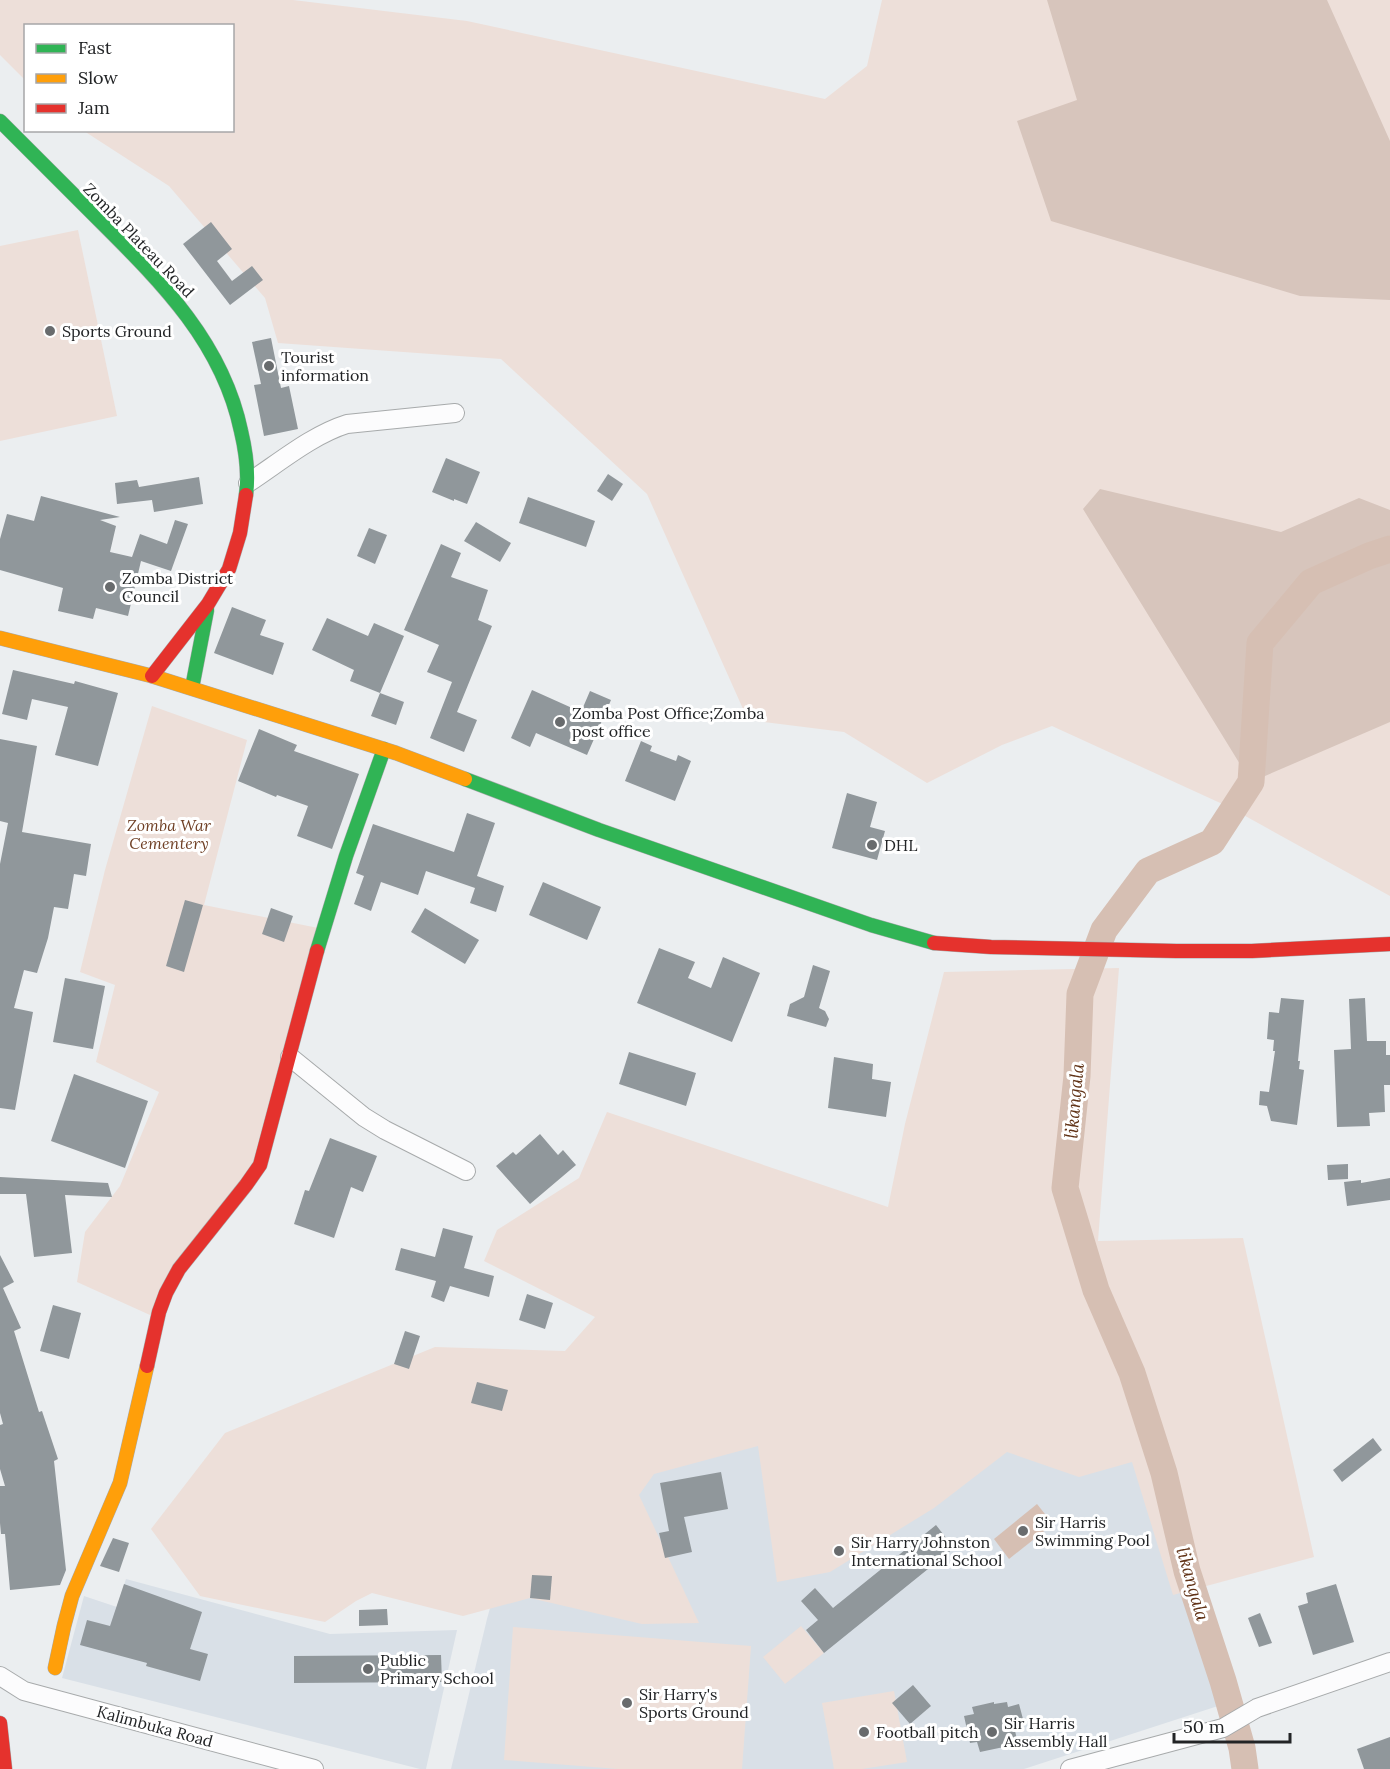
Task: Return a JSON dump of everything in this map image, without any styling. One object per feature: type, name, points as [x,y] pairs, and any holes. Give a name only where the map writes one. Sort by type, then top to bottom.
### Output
[{"type":"main road","name":"Zomba Plateau Road","points":[[0,121],[155,276],[183,310],[206,342],[224,377],[238,420],[245,448],[248,483],[240,533],[229,568],[208,604],[152,676]]},
{"type":"main road","name":"Zomba Plateau Road","points":[[192,688],[208,604]]},
{"type":"main road","points":[[0,638],[152,676],[384,749],[599,830],[872,925],[934,943],[1176,951],[1252,951],[1390,944]]},
{"type":"main road","points":[[55,1668],[67,1611],[75,1587],[111,1509],[120,1483],[159,1312],[166,1293],[190,1254],[260,1165],[323,929],[345,856],[384,749]]},
{"type":"main road","points":[[0,1723],[4,1769]]},
{"type":"street","points":[[248,483],[334,428],[347,424],[455,413]]},
{"type":"street","points":[[290,1057],[364,1117],[466,1171]]},
{"type":"street","points":[[1070,1769],[1223,1728],[1257,1708],[1390,1662]]},
{"type":"street","name":"Kalimbuka Road","points":[[0,1676],[24,1691],[314,1769]]},
{"type":"shaded area","points":[[1047,0],[1327,0],[1390,141],[1390,300],[1300,296],[1051,221],[1017,121],[1077,100]]},
{"type":"shaded area","points":[[1100,489],[1281,532],[1359,498],[1390,510],[1390,722],[1251,782],[1083,509]]},
{"type":"shaded area","name":"Sir Harry Johnston International School","points":[[1106,1336],[1150,1474],[1218,1706],[1024,1769],[451,1769],[487,1619],[524,1484]]},
{"type":"shaded area","name":"Sir Harris Swimming Pool","points":[[1037,1504],[1053,1524],[1009,1559],[994,1539]]},
{"type":"shaded area","points":[[126,1579],[330,1634],[457,1630],[426,1769],[62,1678],[84,1596],[117,1607]]},
{"type":"green space","points":[[0,0],[293,0],[467,21],[825,99],[867,66],[882,0],[1390,0],[1390,896],[1229,807],[1052,726],[1002,745],[927,783],[844,732],[748,720],[647,494],[501,359],[278,343],[265,298],[169,186],[86,132],[234,132],[234,24],[24,24],[24,79],[0,55]]},
{"type":"green space","name":"Sports Ground","points":[[78,230],[117,416],[0,441],[0,246]]},
{"type":"green space","name":"Zomba War Cementery","points":[[152,706],[247,740],[204,905],[323,929],[264,1168],[150,1315],[77,1282],[85,1232],[120,1186],[159,1092],[96,1062],[115,985],[80,972],[105,870]]},
{"type":"green space","points":[[1119,968],[1098,1241],[1243,1238],[1314,1557],[1173,1595],[1132,1462],[1079,1477],[1007,1452],[934,1508],[830,1572],[777,1582],[758,1446],[654,1474],[639,1495],[699,1623],[642,1624],[530,1598],[463,1616],[372,1593],[325,1622],[200,1596],[151,1529],[225,1433],[435,1347],[565,1351],[595,1317],[484,1261],[497,1230],[579,1178],[607,1112],[888,1207],[905,1124],[944,972]]},
{"type":"green space","points":[[801,1626],[824,1653],[785,1684],[763,1657]]},
{"type":"green space","name":"Sir Harry's Sports Ground","points":[[513,1627],[751,1646],[742,1769],[618,1769],[504,1760]]},
{"type":"green space","name":"Football pitch","points":[[894,1691],[907,1762],[862,1769],[834,1769],[822,1703]]},
{"type":"building","points":[[211,222],[232,249],[217,261],[232,281],[252,266],[263,280],[230,305],[183,244]]},
{"type":"building","points":[[271,338],[281,388],[289,386],[298,429],[264,436],[254,385],[261,384],[252,342]]},
{"type":"building","points":[[446,458],[480,472],[467,504],[432,492]]},
{"type":"building","points":[[608,474],[623,484],[612,501],[597,491]]},
{"type":"building","points":[[199,477],[203,504],[154,512],[152,500],[117,504],[115,483],[137,480],[139,487]]},
{"type":"building","points":[[41,496],[120,517],[100,520],[116,526],[110,552],[132,557],[140,534],[167,544],[175,520],[188,524],[171,571],[141,561],[128,616],[96,608],[93,619],[58,611],[63,588],[0,570],[0,539],[7,514],[34,521]]},
{"type":"building","points":[[528,497],[595,521],[586,547],[519,523]]},
{"type":"building","points":[[476,522],[511,543],[500,562],[464,541]]},
{"type":"building","points":[[369,528],[387,535],[375,564],[357,556]]},
{"type":"building","points":[[441,544],[461,553],[451,577],[488,590],[478,620],[492,626],[457,712],[477,720],[464,752],[430,738],[452,682],[427,672],[439,645],[404,630]]},
{"type":"building","points":[[232,607],[266,620],[260,635],[284,643],[273,675],[214,653]]},
{"type":"building","points":[[327,618],[368,636],[374,623],[404,636],[380,693],[350,681],[354,670],[312,650]]},
{"type":"building","points":[[13,670],[74,684],[75,681],[118,693],[98,766],[55,755],[68,707],[32,699],[27,720],[2,714]]},
{"type":"building","name":"Zomba Post Office;Zomba post office","points":[[532,690],[581,712],[590,691],[611,700],[587,755],[536,733],[530,747],[511,738]]},
{"type":"building","points":[[380,693],[404,702],[396,725],[371,716]]},
{"type":"building","points":[[259,729],[297,745],[294,751],[359,774],[332,849],[297,836],[308,806],[277,795],[276,797],[238,781]]},
{"type":"building","points":[[0,739],[37,746],[22,832],[91,844],[86,876],[74,874],[68,909],[54,907],[48,938],[37,973],[24,970],[14,1008],[33,1012],[15,1110],[0,1108],[0,864],[8,823],[0,821]]},
{"type":"building","points":[[641,741],[652,746],[650,751],[676,761],[678,755],[691,761],[675,801],[625,781]]},
{"type":"building","points":[[847,793],[877,802],[870,827],[885,831],[877,860],[832,848]]},
{"type":"building","points":[[467,813],[495,823],[477,876],[504,886],[496,912],[470,903],[475,888],[426,871],[418,895],[381,882],[371,911],[354,904],[364,876],[356,873],[373,824],[454,852]]},
{"type":"building","points":[[543,882],[601,907],[587,940],[529,915]]},
{"type":"building","points":[[185,900],[203,905],[184,972],[166,966]]},
{"type":"building","points":[[271,908],[293,916],[284,942],[262,934]]},
{"type":"building","points":[[425,908],[479,940],[465,964],[411,932]]},
{"type":"building","points":[[659,948],[695,962],[688,978],[711,988],[723,957],[760,973],[732,1042],[637,1003]]},
{"type":"building","points":[[813,965],[830,971],[819,1008],[825,1011],[829,1019],[826,1027],[787,1016],[790,1004],[804,997]]},
{"type":"building","points":[[65,978],[105,986],[93,1049],[53,1042]]},
{"type":"building","points":[[1281,998],[1304,1000],[1298,1061],[1300,1061],[1299,1069],[1304,1070],[1297,1125],[1271,1121],[1267,1106],[1259,1105],[1260,1091],[1269,1092],[1275,1051],[1273,1051],[1274,1040],[1267,1039],[1269,1012],[1279,1013]]},
{"type":"building","points":[[1365,998],[1367,1041],[1386,1041],[1386,1055],[1390,1055],[1390,1085],[1384,1085],[1385,1112],[1369,1113],[1370,1126],[1337,1127],[1334,1050],[1351,1049],[1349,999]]},
{"type":"building","points":[[629,1052],[696,1073],[686,1106],[619,1084]]},
{"type":"building","points":[[834,1057],[873,1064],[872,1079],[891,1082],[886,1117],[828,1108]]},
{"type":"building","points":[[74,1074],[148,1101],[125,1168],[51,1141]]},
{"type":"building","points":[[540,1134],[558,1155],[563,1150],[576,1165],[530,1204],[496,1166],[513,1152],[516,1155]]},
{"type":"building","points":[[330,1138],[377,1156],[363,1192],[351,1187],[334,1238],[294,1224],[305,1190],[309,1191]]},
{"type":"building","points":[[1348,1164],[1348,1179],[1328,1180],[1327,1165]]},
{"type":"building","points":[[0,1177],[108,1183],[112,1197],[65,1195],[72,1253],[34,1257],[26,1194],[0,1194]]},
{"type":"building","points":[[1390,1178],[1390,1200],[1347,1206],[1344,1182],[1361,1180],[1361,1183]]},
{"type":"building","points":[[443,1228],[473,1236],[464,1268],[494,1276],[489,1297],[450,1286],[444,1302],[431,1297],[436,1281],[395,1270],[401,1248],[435,1257]]},
{"type":"building","points":[[0,1255],[14,1282],[3,1288],[21,1328],[14,1331],[39,1412],[42,1411],[58,1459],[54,1461],[66,1570],[60,1585],[10,1590],[5,1534],[1,1534],[0,1523],[0,1486],[5,1486],[0,1469],[0,1425],[3,1424],[0,1413]]},
{"type":"building","points":[[527,1294],[553,1303],[545,1329],[519,1320]]},
{"type":"building","points":[[53,1305],[81,1313],[69,1359],[40,1351]]},
{"type":"building","points":[[405,1331],[420,1336],[409,1369],[394,1364]]},
{"type":"building","points":[[477,1382],[508,1390],[502,1411],[471,1403]]},
{"type":"building","points":[[1373,1438],[1382,1450],[1342,1482],[1333,1470]]},
{"type":"building","points":[[721,1472],[728,1509],[684,1517],[692,1552],[665,1558],[659,1533],[669,1531],[660,1483]]},
{"type":"building","points":[[936,1525],[954,1548],[824,1653],[806,1630],[818,1620],[801,1601],[815,1588],[833,1608]]},
{"type":"building","points":[[113,1538],[129,1543],[119,1572],[100,1566]]},
{"type":"building","points":[[532,1575],[552,1576],[550,1600],[530,1598]]},
{"type":"building","points":[[124,1584],[202,1612],[190,1649],[208,1654],[200,1681],[146,1666],[147,1663],[80,1645],[87,1620],[110,1626]]},
{"type":"building","points":[[1336,1584],[1354,1642],[1313,1655],[1298,1606],[1308,1603],[1306,1593]]},
{"type":"building","points":[[387,1609],[388,1625],[359,1626],[359,1610]]},
{"type":"building","points":[[1260,1613],[1272,1643],[1259,1647],[1248,1618]]},
{"type":"building","name":"Public Primary School","points":[[441,1655],[442,1682],[294,1683],[294,1656]]},
{"type":"building","points":[[913,1685],[931,1706],[910,1724],[892,1703]]},
{"type":"building","name":"Sir Harris Assembly Hall","points":[[994,1702],[994,1704],[1007,1702],[1008,1707],[1019,1704],[1023,1719],[1013,1722],[1018,1744],[980,1752],[977,1742],[970,1743],[964,1716],[974,1714],[972,1707]]},
{"type":"building","points":[[1390,1737],[1390,1769],[1364,1769],[1357,1749]]},
{"type":"waterway","name":"likangala","points":[[1245,1769],[1242,1748],[1223,1681],[1187,1571],[1164,1473],[1132,1373],[1096,1290],[1065,1188],[1077,1076],[1080,994],[1104,930],[1148,871],[1212,842],[1251,782],[1260,643],[1311,582],[1390,549]]},
{"type":"traffic: fast","points":[[0,121],[164,287],[203,340],[232,398],[244,447],[246,495]]},
{"type":"traffic: fast","points":[[192,688],[207,610]]},
{"type":"traffic: fast","points":[[317,951],[346,856],[384,749]]},
{"type":"traffic: fast","points":[[465,779],[599,830],[871,925],[934,943]]},
{"type":"traffic: slow","points":[[0,638],[152,676],[396,753],[465,779]]},
{"type":"traffic: slow","points":[[55,1668],[72,1596],[120,1483],[147,1366]]},
{"type":"traffic: jam","points":[[152,676],[208,604],[229,569],[240,533],[246,495]]},
{"type":"traffic: jam","points":[[934,943],[991,947],[1176,951],[1252,951],[1390,944]]},
{"type":"traffic: jam","points":[[147,1366],[159,1312],[179,1269],[260,1165],[317,951]]},
{"type":"traffic: jam","points":[[0,1723],[5,1769]]},
{"type":"place","name":"Sports Ground","points":[[50,331]]},
{"type":"place","name":"Tourist information","points":[[269,366]]},
{"type":"place","name":"Zomba District Council","points":[[110,587]]},
{"type":"place","name":"Zomba Post Office;Zomba post office","points":[[560,722]]},
{"type":"place","name":"DHL","points":[[872,845]]},
{"type":"place","name":"Sir Harris Swimming Pool","points":[[1023,1531]]},
{"type":"place","name":"Sir Harry Johnston International School","points":[[839,1551]]},
{"type":"place","name":"Public Primary School","points":[[368,1669]]},
{"type":"place","name":"Sir Harry's Sports Ground","points":[[627,1703]]},
{"type":"place","name":"Football pitch","points":[[864,1732]]},
{"type":"place","name":"Sir Harris Assembly Hall","points":[[992,1732]]}]
